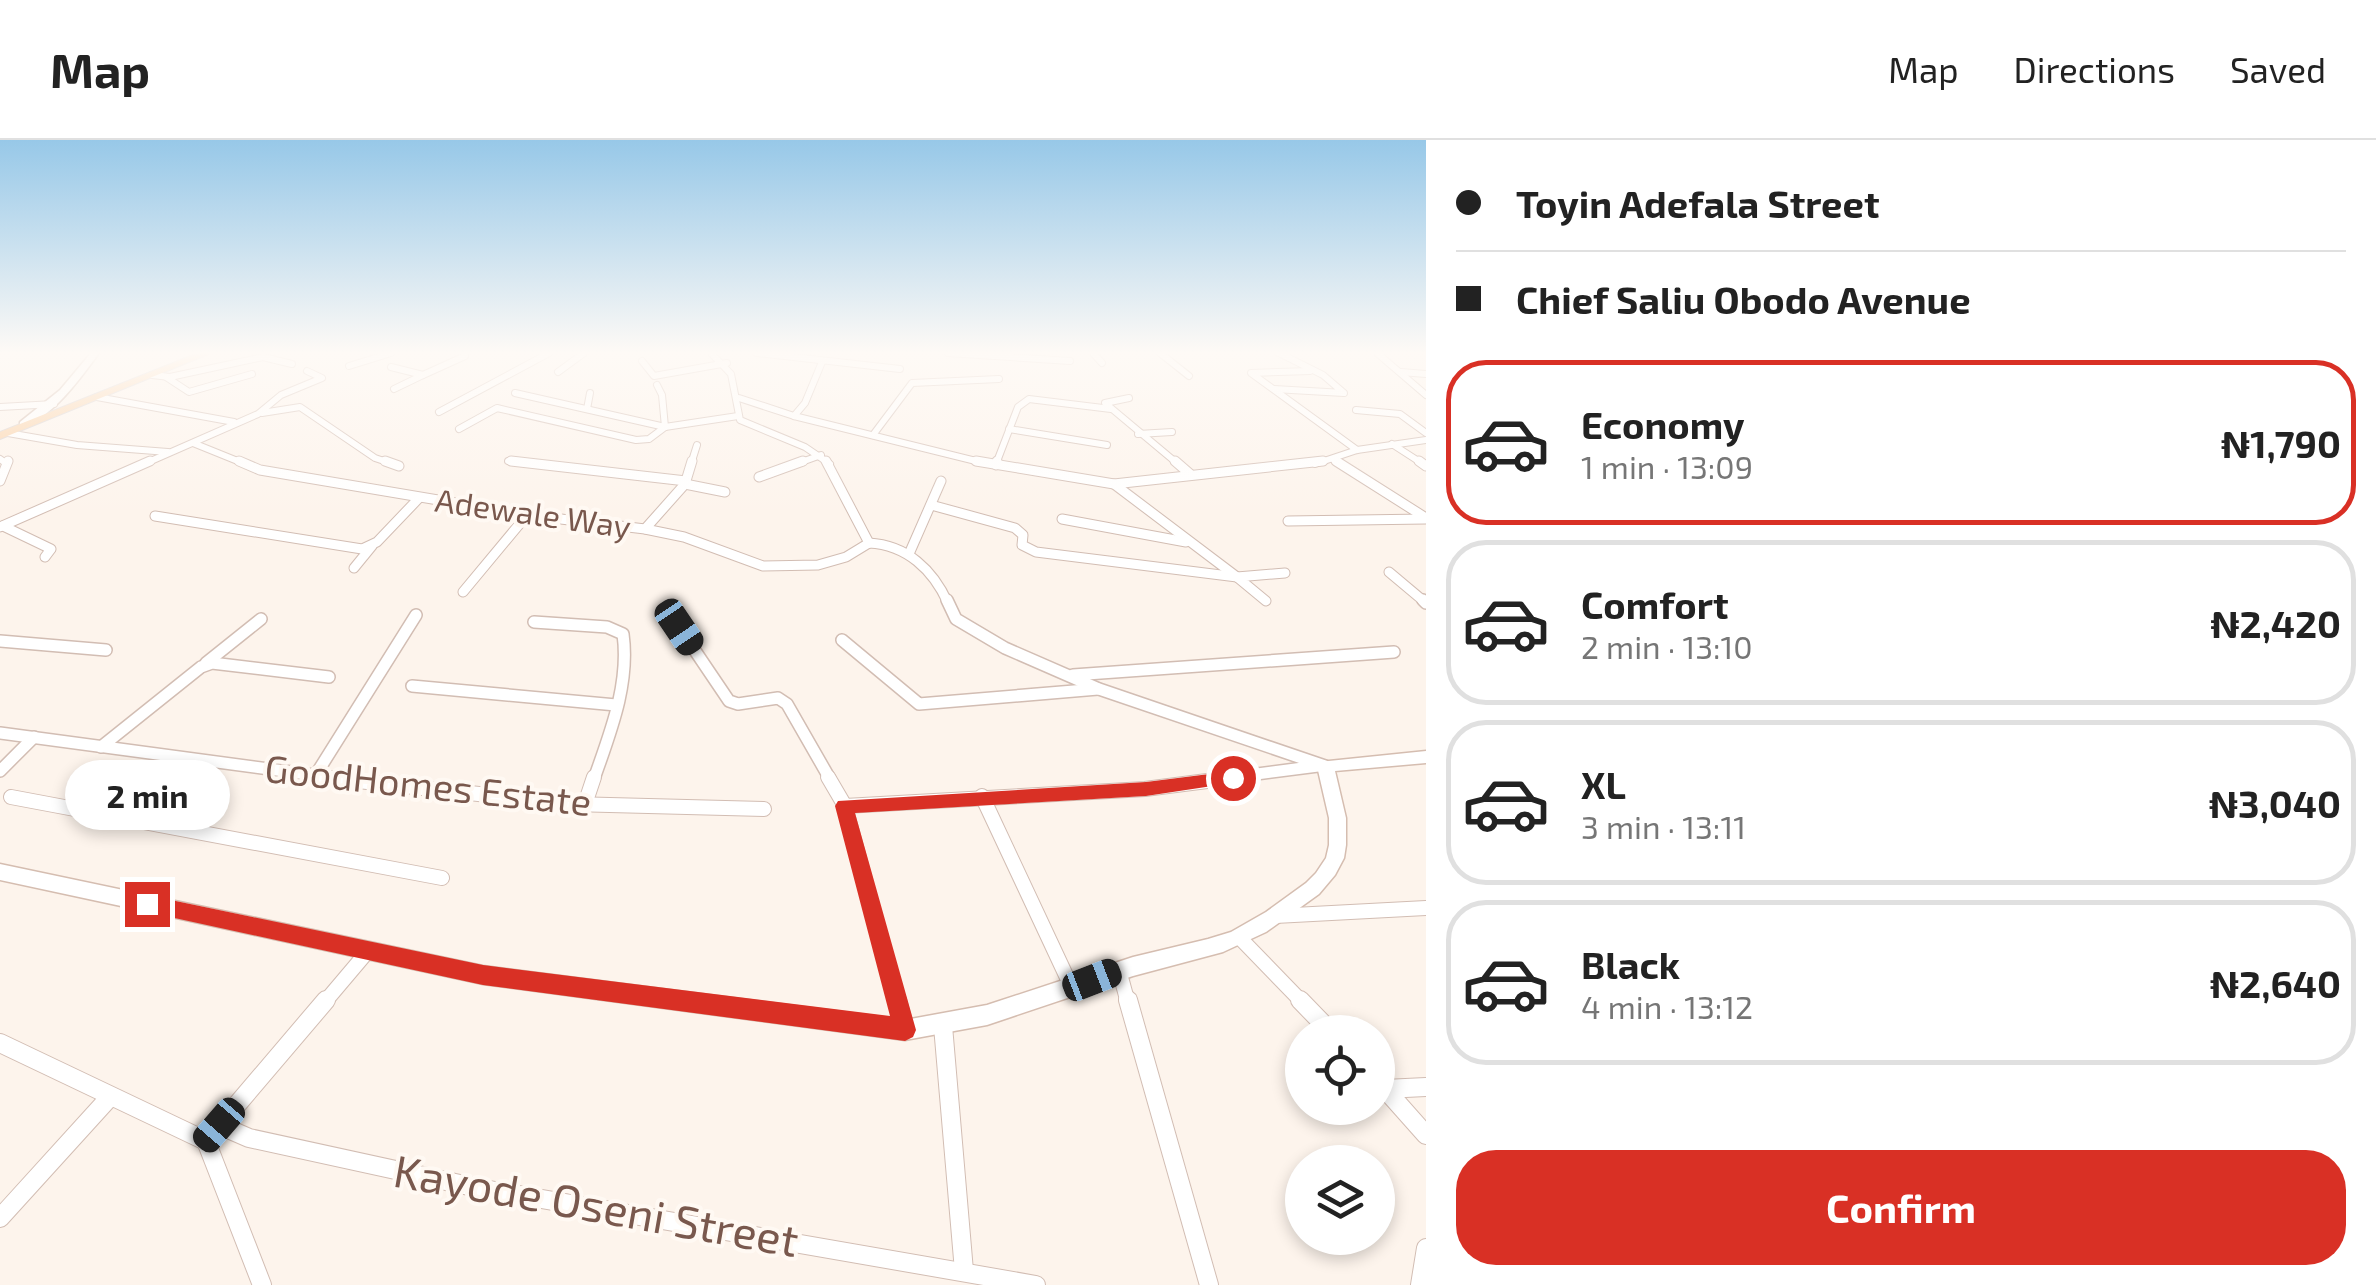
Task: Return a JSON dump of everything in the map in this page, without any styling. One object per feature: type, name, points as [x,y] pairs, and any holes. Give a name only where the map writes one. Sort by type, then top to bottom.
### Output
[{"type":"main road","points":[[2,433],[67,406]]},
{"type":"main road","points":[[2,433],[72,406]]},
{"type":"street","points":[[22,424],[50,406]]},
{"type":"street","points":[[149,406],[234,422]]},
{"type":"street","points":[[258,414],[267,406]]},
{"type":"street","points":[[439,412],[449,406]]},
{"type":"street","points":[[574,406],[665,427],[738,416]]},
{"type":"street","points":[[663,406],[665,427]]},
{"type":"street","points":[[738,406],[743,422],[820,455],[830,464],[870,543],[886,544],[909,554],[938,582],[952,612],[966,628],[1099,688],[1325,766]]},
{"type":"street","points":[[764,406],[996,465],[1114,484],[1334,460],[1358,450],[1426,436]]},
{"type":"street","points":[[794,416],[804,406]]},
{"type":"street","points":[[873,435],[894,406]]},
{"type":"street","points":[[996,465],[1019,406]]},
{"type":"street","points":[[1090,406],[1111,409],[1190,474]]},
{"type":"street","points":[[1298,406],[1358,450]]},
{"type":"street","points":[[1,527],[193,444],[234,422],[300,407],[375,458],[400,466]]},
{"type":"street","points":[[459,429],[498,408],[636,440],[649,439],[665,427]]},
{"type":"street","points":[[1356,410],[1400,414],[1426,436]]},
{"type":"street","points":[[1009,428],[1107,445]]},
{"type":"street","points":[[1138,434],[1172,432]]},
{"type":"street","points":[[2,433],[77,446],[172,452]]},
{"type":"street","name":"Adewale Way","points":[[193,444],[244,467],[419,498],[684,537],[763,566],[792,568],[846,557],[870,543]]},
{"type":"street","points":[[1392,444],[1426,465]]},
{"type":"street","points":[[645,529],[686,483],[697,445]]},
{"type":"street","points":[[760,476],[820,455]]},
{"type":"street","points":[[0,458],[8,462],[0,481]]},
{"type":"street","points":[[1334,460],[1378,484],[1426,519]]},
{"type":"street","points":[[508,461],[686,483],[724,492]]},
{"type":"street","points":[[909,554],[941,480]]},
{"type":"street","points":[[1114,484],[1266,601]]},
{"type":"street","points":[[354,568],[419,498]]},
{"type":"street","points":[[931,505],[1014,528],[1023,535],[1022,545],[1036,552],[1238,577],[1285,573]]},
{"type":"street","points":[[463,592],[527,515]]},
{"type":"street","points":[[155,516],[362,548],[372,546]]},
{"type":"street","points":[[1288,521],[1426,519]]},
{"type":"street","points":[[1062,520],[1192,543]]},
{"type":"street","points":[[1,527],[52,549],[45,558]]},
{"type":"street","points":[[1388,572],[1426,603]]},
{"type":"street","points":[[315,776],[416,615]]},
{"type":"street","points":[[102,747],[261,619]]},
{"type":"street","points":[[534,622],[607,627],[623,634],[628,652],[585,804]]},
{"type":"street","points":[[679,627],[729,701],[738,704],[778,698],[786,704],[844,806],[905,1030]]},
{"type":"street","points":[[842,640],[919,704],[1099,688]]},
{"type":"street","points":[[0,641],[106,650]]},
{"type":"street","points":[[1069,675],[1394,652]]},
{"type":"street","points":[[201,667],[232,662],[329,677]]},
{"type":"street","points":[[412,686],[616,704]]},
{"type":"street","name":"GoodHomes Estate","points":[[0,733],[315,776],[585,804],[764,809]]},
{"type":"street","points":[[0,771],[34,738]]},
{"type":"street","points":[[844,806],[1146,789],[1426,757]]},
{"type":"street","points":[[158,823],[209,762]]},
{"type":"street","points":[[0,872],[483,975],[905,1030],[943,1026],[1239,937],[1328,874],[1338,850],[1337,811],[1325,766]]},
{"type":"street","points":[[982,796],[1071,986]]},
{"type":"street","points":[[10,797],[442,878]]},
{"type":"street","points":[[1271,916],[1426,908]]},
{"type":"street","points":[[1239,937],[1315,1015]]},
{"type":"street","points":[[262,1285],[213,1133],[368,951]]},
{"type":"street","points":[[1120,970],[1210,1285]]},
{"type":"street","points":[[943,1026],[964,1271]]},
{"type":"street","name":"Kayode Oseni Street","points":[[0,1043],[109,1098],[213,1133],[478,1188],[1036,1285]]},
{"type":"street","points":[[1395,1086],[1426,1087]]},
{"type":"street","points":[[0,1218],[109,1098]]},
{"type":"street","points":[[1395,1101],[1426,1135]]},
{"type":"street","points":[[1420,1285],[1426,1248]]},
{"type":"route","points":[[147,904],[483,975],[905,1030],[844,806],[1146,789],[1233,778]]}]
